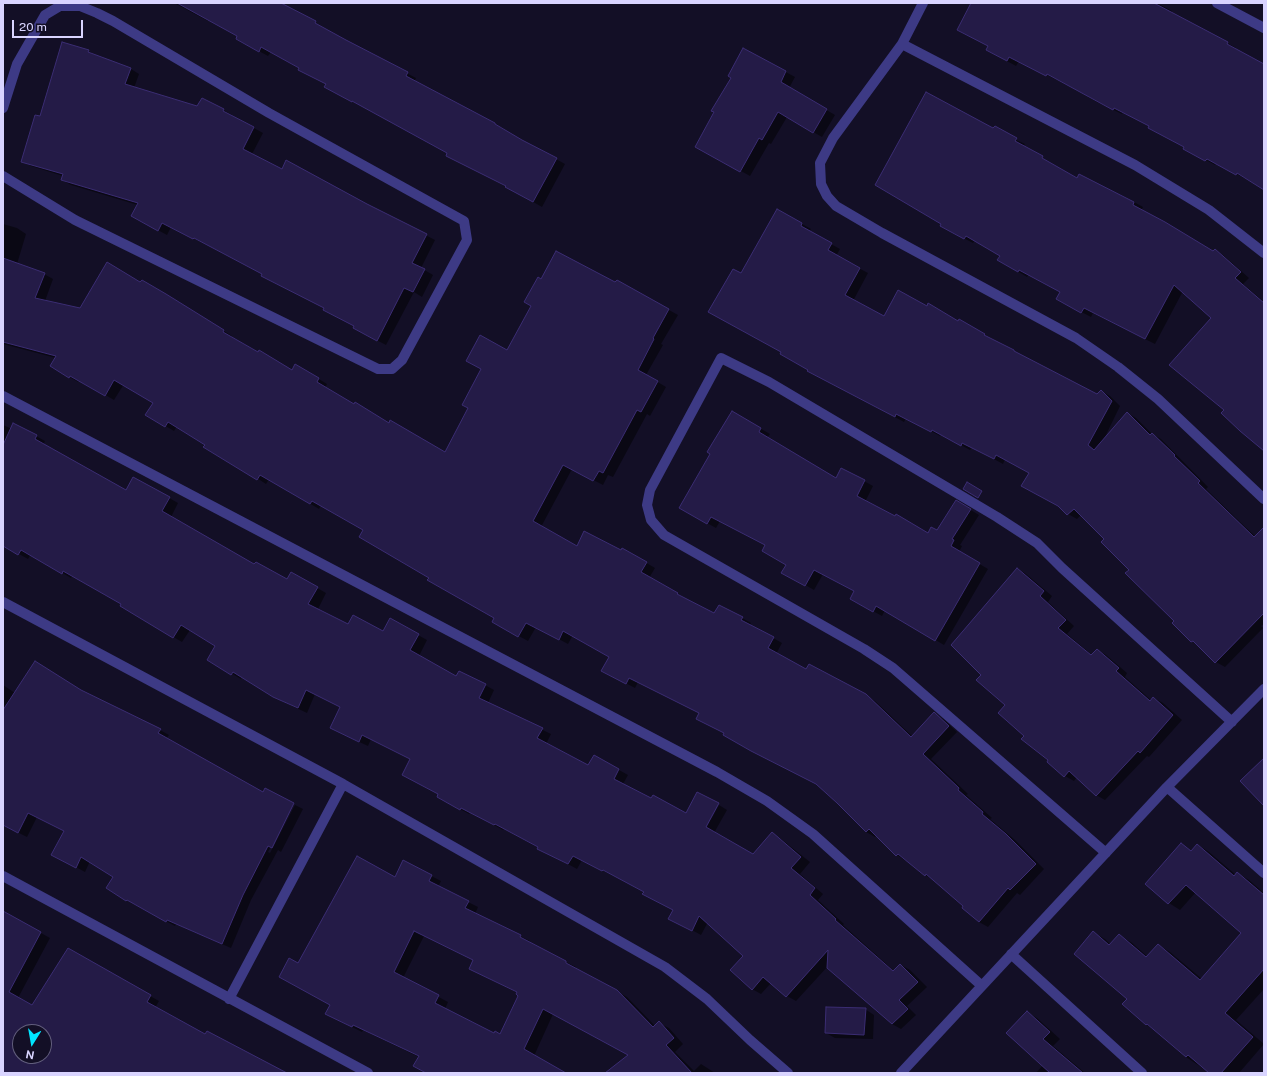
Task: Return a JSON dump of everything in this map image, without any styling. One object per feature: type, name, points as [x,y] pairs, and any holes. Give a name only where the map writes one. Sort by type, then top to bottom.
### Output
[{"type":"street","points":[[924,3],[902,44],[832,138],[820,164],[822,184],[827,196],[836,206],[882,233],[1076,338],[1118,367],[1158,399],[1264,499]]},
{"type":"street","points":[[1217,3],[1264,28]]},
{"type":"street","points":[[3,108],[17,64],[45,15],[60,6],[80,6],[113,21],[269,113],[464,221],[467,240],[402,360],[392,369],[378,369],[75,220],[3,176]]},
{"type":"street","points":[[902,44],[1135,166],[1209,210],[1264,253]]},
{"type":"street","points":[[1106,853],[893,668],[864,649],[664,535],[651,520],[647,505],[650,490],[721,358],[769,382],[997,517],[1037,543],[1062,568],[1232,722]]},
{"type":"street","points":[[3,396],[717,772],[767,801],[813,834],[982,986]]},
{"type":"street","points":[[3,602],[344,784],[665,967],[707,999],[750,1040],[788,1073]]},
{"type":"street","points":[[901,1073],[1166,787],[1264,689]]},
{"type":"street","points":[[229,999],[344,784]]},
{"type":"street","points":[[1166,787],[1264,873]]},
{"type":"street","points":[[3,876],[368,1073]]},
{"type":"street","points":[[1011,954],[1142,1073]]},
{"type":"building","points":[[177,3],[281,3],[316,21],[315,23],[346,40],[408,72],[406,76],[557,158],[533,202],[505,187],[506,186],[446,156],[447,153],[324,87],[326,84],[298,70],[299,68],[261,47],[259,52],[236,39],[237,36]]},
{"type":"building","points":[[971,3],[1154,3],[1228,42],[1227,44],[1264,64],[1264,190],[1237,173],[1236,175],[1207,159],[1205,161],[1183,149],[1184,147],[1148,128],[1149,126],[1114,108],[1113,110],[1047,74],[1046,76],[1009,57],[1007,61],[986,50],[988,46],[957,30]]},
{"type":"building","points":[[62,42],[89,50],[88,52],[131,68],[125,84],[197,106],[202,98],[224,109],[223,111],[254,127],[243,149],[282,169],[286,160],[367,204],[427,234],[412,263],[425,269],[413,292],[404,288],[377,341],[353,328],[354,326],[323,310],[324,308],[261,276],[262,274],[194,238],[193,239],[162,223],[158,231],[131,216],[138,203],[61,180],[63,174],[21,162],[35,115],[40,116]]},
{"type":"building","points":[[743,48],[786,71],[781,82],[827,109],[813,133],[778,112],[762,140],[759,138],[740,172],[695,147],[714,112],[711,111],[731,78],[728,76]]},
{"type":"building","points":[[926,92],[993,128],[995,126],[1017,138],[1015,141],[1043,156],[1042,158],[1077,178],[1079,174],[1134,202],[1133,205],[1165,222],[1213,251],[1215,249],[1241,272],[1235,278],[1264,303],[1264,451],[1221,413],[1224,410],[1169,365],[1211,318],[1174,285],[1145,339],[1084,308],[1081,313],[1056,299],[1060,292],[997,260],[1000,256],[966,236],[964,239],[940,226],[941,224],[875,185]]},
{"type":"building","points":[[777,209],[802,223],[801,226],[832,243],[828,250],[860,268],[845,295],[884,316],[898,290],[927,306],[928,303],[958,321],[959,319],[985,334],[984,335],[1097,394],[1101,390],[1112,401],[1088,445],[1094,450],[1127,412],[1150,435],[1152,433],[1175,455],[1174,456],[1200,481],[1198,483],[1254,537],[1264,527],[1264,613],[1215,663],[1172,623],[1174,621],[1125,573],[1129,570],[1101,542],[1104,539],[1074,509],[1067,515],[1058,506],[1021,486],[1029,473],[996,455],[994,459],[962,443],[961,446],[932,430],[931,432],[896,414],[895,417],[807,371],[808,370],[780,354],[781,352],[708,312],[733,269],[741,273]]},
{"type":"building","points":[[556,251],[615,282],[617,280],[669,309],[638,370],[658,381],[641,412],[637,410],[603,473],[599,471],[593,481],[563,465],[533,521],[577,546],[584,531],[621,550],[622,548],[647,562],[641,572],[678,593],[677,594],[714,613],[719,605],[743,617],[741,620],[774,637],[768,648],[806,669],[809,664],[866,694],[911,737],[934,712],[949,726],[923,754],[959,788],[958,790],[983,812],[982,814],[1006,834],[1036,864],[1010,890],[1008,888],[979,922],[926,874],[925,876],[898,854],[896,856],[869,829],[866,832],[816,784],[751,751],[723,735],[724,733],[696,719],[699,713],[629,678],[626,684],[601,671],[609,657],[563,631],[559,640],[526,623],[518,637],[492,622],[494,618],[427,580],[429,578],[359,537],[363,530],[312,501],[310,504],[260,475],[257,480],[203,447],[205,445],[168,422],[165,427],[145,415],[153,403],[114,380],[105,396],[70,376],[69,378],[50,366],[56,356],[3,342],[3,258],[45,273],[35,298],[80,308],[107,262],[140,282],[142,280],[166,294],[224,330],[223,332],[258,352],[259,350],[292,370],[295,364],[319,378],[317,382],[354,404],[355,402],[389,423],[390,420],[445,452],[468,408],[462,405],[481,369],[466,361],[480,335],[507,350],[531,306],[524,302],[538,277],[541,279]]},
{"type":"building","points":[[732,411],[761,428],[759,432],[836,478],[841,468],[865,480],[857,496],[895,516],[896,514],[928,533],[931,527],[937,530],[956,500],[971,509],[952,539],[954,540],[951,546],[980,563],[935,641],[876,606],[873,612],[850,599],[854,591],[814,570],[805,586],[781,573],[786,565],[762,551],[765,545],[711,517],[707,524],[679,508],[710,454],[707,452]]},
{"type":"building","points":[[13,423],[37,435],[35,439],[126,490],[133,477],[170,497],[162,511],[254,564],[256,562],[287,579],[291,572],[318,587],[308,604],[348,624],[353,615],[383,631],[390,618],[419,634],[410,650],[456,676],[459,671],[486,684],[479,698],[543,728],[537,738],[588,765],[594,755],[619,769],[614,779],[651,798],[653,795],[686,813],[697,792],[719,803],[706,827],[753,854],[772,832],[801,857],[791,868],[815,888],[810,895],[836,919],[835,920],[893,971],[900,964],[918,982],[899,1000],[908,1009],[892,1024],[827,968],[828,950],[786,997],[763,977],[752,990],[730,970],[743,956],[699,916],[692,931],[668,919],[673,910],[642,894],[644,892],[603,870],[602,871],[573,856],[568,864],[537,849],[538,847],[495,824],[494,825],[461,808],[460,810],[437,797],[438,794],[402,775],[410,759],[362,735],[359,742],[330,728],[340,707],[306,690],[298,708],[273,697],[233,672],[231,675],[207,660],[215,646],[181,625],[173,638],[120,606],[121,604],[63,571],[62,574],[21,550],[18,555],[3,546],[3,445]]},
{"type":"building","points":[[967,482],[982,491],[978,498],[963,489]]},
{"type":"building","points":[[1017,568],[1044,591],[1040,596],[1066,620],[1058,628],[1091,655],[1097,649],[1119,668],[1116,671],[1150,701],[1153,697],[1173,715],[1140,753],[1138,751],[1096,796],[1069,771],[1064,777],[1047,762],[1048,760],[1021,739],[1024,736],[998,713],[1005,705],[976,680],[981,675],[951,645]]},
{"type":"building","points":[[35,661],[81,690],[161,729],[158,733],[263,792],[265,788],[294,803],[272,848],[268,846],[243,895],[222,944],[167,920],[166,922],[127,900],[126,901],[106,888],[113,877],[81,857],[76,868],[51,855],[64,831],[28,813],[18,833],[3,825],[3,710]]},
{"type":"building","points":[[1264,758],[1264,806],[1240,781]]},
{"type":"building","points":[[1181,843],[1191,851],[1197,844],[1234,876],[1237,872],[1264,895],[1264,969],[1225,1013],[1253,1037],[1221,1073],[1209,1073],[1188,1055],[1186,1057],[1147,1024],[1146,1025],[1122,1004],[1127,999],[1074,954],[1093,931],[1109,945],[1119,934],[1146,957],[1158,944],[1200,980],[1241,933],[1186,885],[1168,904],[1145,884]]},
{"type":"building","points":[[357,856],[395,877],[403,860],[432,875],[429,881],[469,901],[465,908],[521,935],[520,937],[617,990],[653,1027],[659,1021],[674,1038],[666,1045],[692,1073],[605,1073],[628,1055],[543,1009],[524,1049],[566,1073],[426,1073],[413,1066],[419,1056],[353,1025],[352,1027],[325,1014],[330,1005],[279,977],[289,958],[298,963]],"holes":[[[414,931],[473,960],[469,969],[517,992],[516,994],[518,996],[500,1034],[495,1031],[494,1033],[435,1003],[439,995],[394,972]]]},
{"type":"building","points":[[3,911],[41,932],[9,992],[32,1005],[68,948],[151,995],[147,1002],[205,1034],[207,1031],[287,1073],[3,1073]]},
{"type":"building","points":[[826,1007],[866,1008],[864,1035],[825,1033]]},
{"type":"building","points":[[1027,1011],[1050,1032],[1043,1039],[1083,1073],[1050,1073],[1006,1033]]}]
